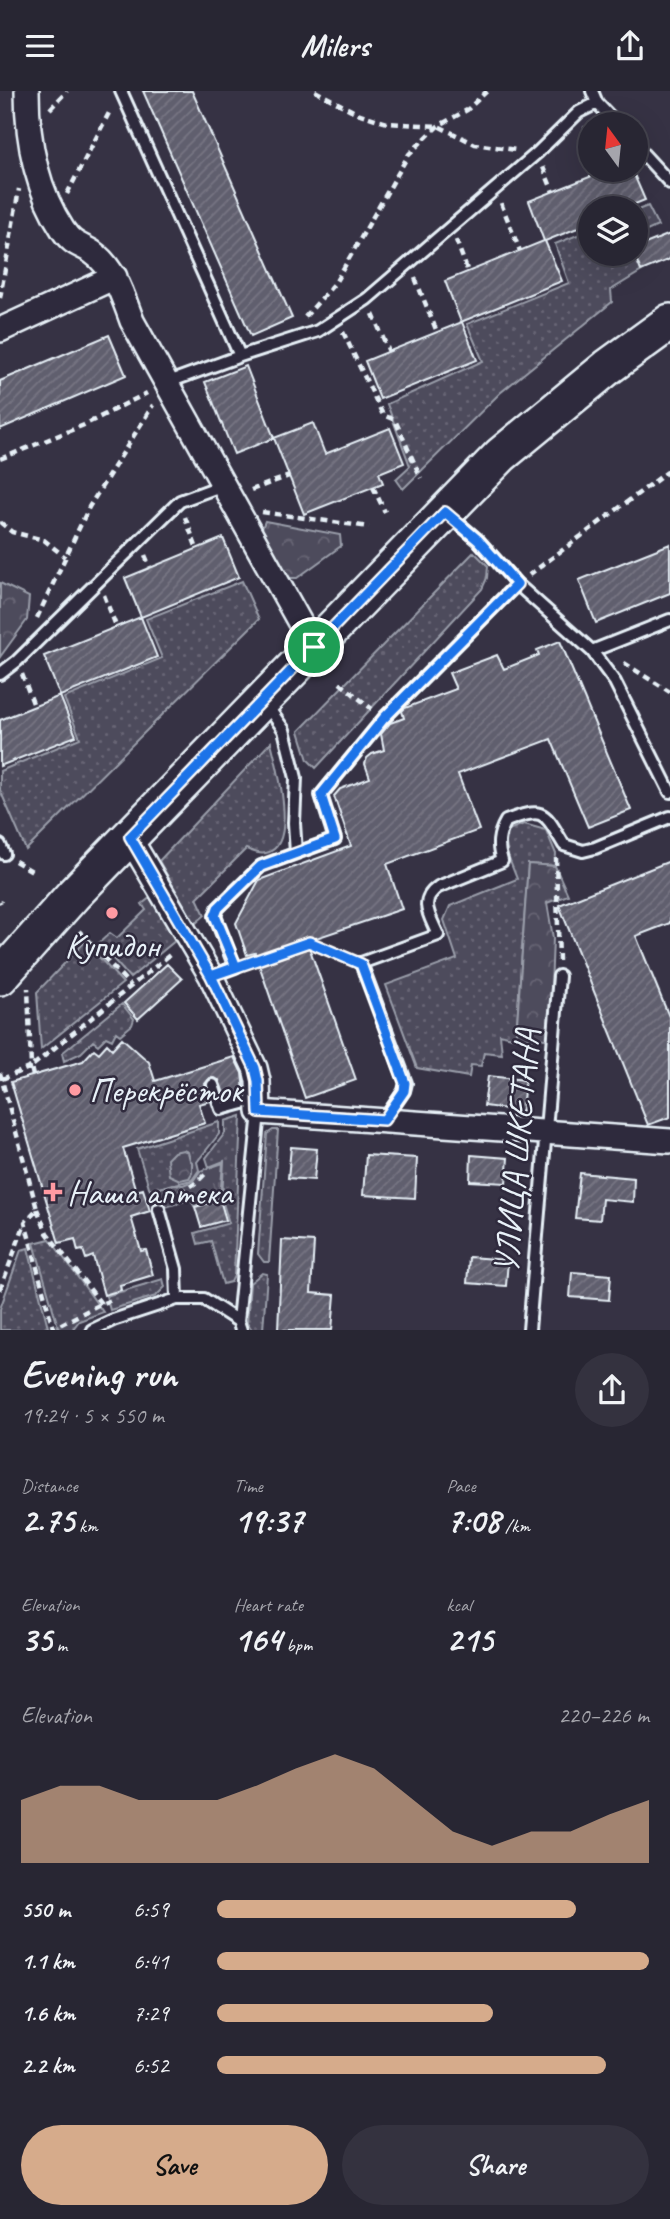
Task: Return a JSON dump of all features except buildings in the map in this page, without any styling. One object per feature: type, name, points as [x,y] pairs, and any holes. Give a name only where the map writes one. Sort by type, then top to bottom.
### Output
[{"type":"main road","points":[[14,982],[68,921],[130,837],[501,455],[670,322]]},
{"type":"main road","points":[[0,950],[68,921]]},
{"type":"street","points":[[27,91],[28,134],[34,162],[63,229],[76,246],[93,253],[115,277],[132,321],[314,647]]},
{"type":"street","points":[[0,330],[115,277]]},
{"type":"street","points":[[130,837],[211,976],[255,1068],[259,1105],[384,1120],[670,1140]]},
{"type":"lane","points":[[121,91],[240,356]]},
{"type":"lane","points":[[592,91],[597,103],[606,112]]},
{"type":"lane","points":[[166,383],[318,331],[337,319],[367,299],[537,153],[579,112],[597,103]]},
{"type":"lane","points":[[648,159],[670,183]]},
{"type":"lane","points":[[0,674],[17,661],[180,501],[230,497]]},
{"type":"lane","points":[[445,512],[478,540],[517,584],[592,651],[615,682],[670,792]]},
{"type":"lane","points":[[211,976],[236,967],[215,916],[218,908],[261,866],[335,839],[321,795],[384,718],[517,584]]},
{"type":"lane","points":[[592,651],[670,620]]},
{"type":"lane","points":[[263,700],[285,730],[296,778],[296,853]]},
{"type":"lane","points":[[384,1120],[404,1091],[405,1083],[361,964],[438,935],[426,901],[429,893],[502,861],[498,845],[500,832],[506,821],[528,813],[540,814],[547,817],[564,845],[583,851],[670,817]]},
{"type":"lane","name":"УЛИЦА ШКЕТАНА","points":[[529,1330],[559,976]]},
{"type":"lane","points":[[212,1085],[221,1109],[259,1105],[240,1326]]},
{"type":"lane","points":[[159,1209],[176,1269],[177,1299]]},
{"type":"lane","points":[[92,1330],[113,1320],[177,1299],[204,1299],[240,1326]]},
{"type":"path","points":[[315,91],[357,113],[387,123],[438,126],[475,144],[537,153],[553,192]]},
{"type":"path","points":[[302,321],[335,283],[409,154],[438,126],[467,110],[487,91]]},
{"type":"path","points":[[63,229],[64,200],[114,103]]},
{"type":"path","points":[[0,298],[19,189]]},
{"type":"path","points":[[495,189],[520,251]]},
{"type":"path","points":[[451,227],[468,272]]},
{"type":"path","points":[[409,263],[437,332]]},
{"type":"path","points":[[367,299],[389,352]]},
{"type":"path","points":[[337,319],[383,415],[395,420],[421,478]]},
{"type":"path","points":[[0,459],[84,425],[166,383]]},
{"type":"path","points":[[34,706],[17,661],[89,507],[166,383]]},
{"type":"path","points":[[517,584],[670,470]]},
{"type":"path","points":[[230,497],[289,476]]},
{"type":"path","points":[[373,487],[385,512]]},
{"type":"path","points":[[230,497],[369,527]]},
{"type":"path","points":[[180,501],[197,549]]},
{"type":"path","points":[[0,522],[12,532],[44,540],[65,557]]},
{"type":"path","points":[[99,580],[116,627]]},
{"type":"path","points":[[605,646],[628,667],[670,692]]},
{"type":"path","points":[[340,683],[384,718]]},
{"type":"path","points":[[556,853],[559,976]]},
{"type":"path","points":[[68,921],[131,986],[31,1067],[1,1076],[37,1209],[47,1233],[113,1320]]},
{"type":"path","points":[[236,967],[309,942],[361,964]]},
{"type":"path","points":[[14,982],[33,1076]]},
{"type":"path","points":[[159,1209],[168,1196],[185,1191],[196,1184],[205,1174],[204,1170]]},
{"type":"path","points":[[0,1290],[26,1223],[37,1209]]},
{"type":"path","points":[[26,1223],[52,1329],[100,1304]]},
{"type":"green space","points":[[648,206],[658,226],[648,230]]},
{"type":"green space","points":[[578,235],[578,266],[648,266],[648,252],[653,264],[611,290],[612,302],[500,393],[403,489],[396,479],[410,466],[387,404],[483,361],[467,324],[569,283],[555,244]]},
{"type":"green space","points":[[265,521],[340,535],[341,546],[297,578],[282,578],[260,533]]},
{"type":"green space","points":[[474,552],[488,566],[482,589],[316,768],[308,760],[299,731]]},
{"type":"green space","points":[[242,581],[259,619],[26,850],[0,790],[0,771],[80,738],[64,698],[162,658],[146,619]]},
{"type":"green space","points":[[0,583],[29,597],[27,620],[0,657]]},
{"type":"green space","points":[[271,742],[281,785],[284,821],[282,836],[276,847],[266,853],[246,849],[197,898],[205,915],[195,924],[159,861]]},
{"type":"green space","points":[[524,824],[546,830],[556,854],[555,866],[528,864],[516,1038],[500,1034],[502,1054],[484,1052],[481,1066],[471,1065],[469,1077],[417,1068],[386,985],[457,959],[444,920],[450,906],[517,879],[504,846],[508,830]]},
{"type":"green space","points":[[528,864],[555,866],[568,895],[547,903],[553,938],[549,1039],[516,1038]]},
{"type":"green space","points":[[151,897],[176,940],[130,978],[99,943],[110,933],[117,938],[146,910],[142,904]]},
{"type":"green space","points":[[85,942],[123,983],[41,1049],[37,992]]},
{"type":"green space","points":[[122,1004],[134,1019],[132,1025],[120,1035],[116,1032],[112,1040],[106,1037],[98,1045],[93,1041],[81,1053],[64,1061],[62,1053]]},
{"type":"green space","points":[[241,1116],[234,1276],[231,1282],[223,1284],[211,1241],[198,1244],[195,1233],[229,1223],[222,1200],[224,1161],[209,1167],[206,1158],[225,1133],[225,1121]]},
{"type":"green space","points":[[219,1122],[219,1134],[197,1162],[199,1170],[192,1180],[150,1190],[137,1149]]},
{"type":"green space","points":[[278,1130],[269,1262],[264,1262],[258,1254],[267,1134]]},
{"type":"green space","points":[[174,1152],[188,1152],[192,1162],[192,1173],[189,1178],[180,1180],[169,1175],[167,1159]]},
{"type":"green space","points":[[223,1163],[220,1198],[194,1206],[191,1199],[156,1210],[151,1191],[172,1184],[183,1185],[193,1181],[200,1171]]},
{"type":"green space","points":[[50,1239],[103,1312],[79,1321],[72,1330],[59,1330],[34,1243]]},
{"type":"green space","points":[[28,1248],[48,1327],[42,1330],[0,1330],[0,1309],[21,1250]]},
{"type":"green space","points":[[262,1273],[267,1274],[263,1330],[252,1330],[247,1322],[250,1283]]},
{"type":"green space","points":[[163,1279],[165,1287],[156,1296],[110,1310],[106,1296]]},
{"type":"place","name":"Купидон","points":[[112,913]]},
{"type":"place","name":"Перекрёсток","points":[[75,1090]]},
{"type":"place","name":"Наша аптека","points":[[53,1192]]},
{"type":"route","points":[[314,647],[130,837],[211,976],[309,942],[361,964],[405,1079],[404,1091],[384,1120],[259,1112],[260,1098],[255,1068],[211,976],[236,967],[215,916],[218,908],[261,866],[335,839],[321,795],[384,718],[517,584],[478,540],[445,512],[314,647]]}]
